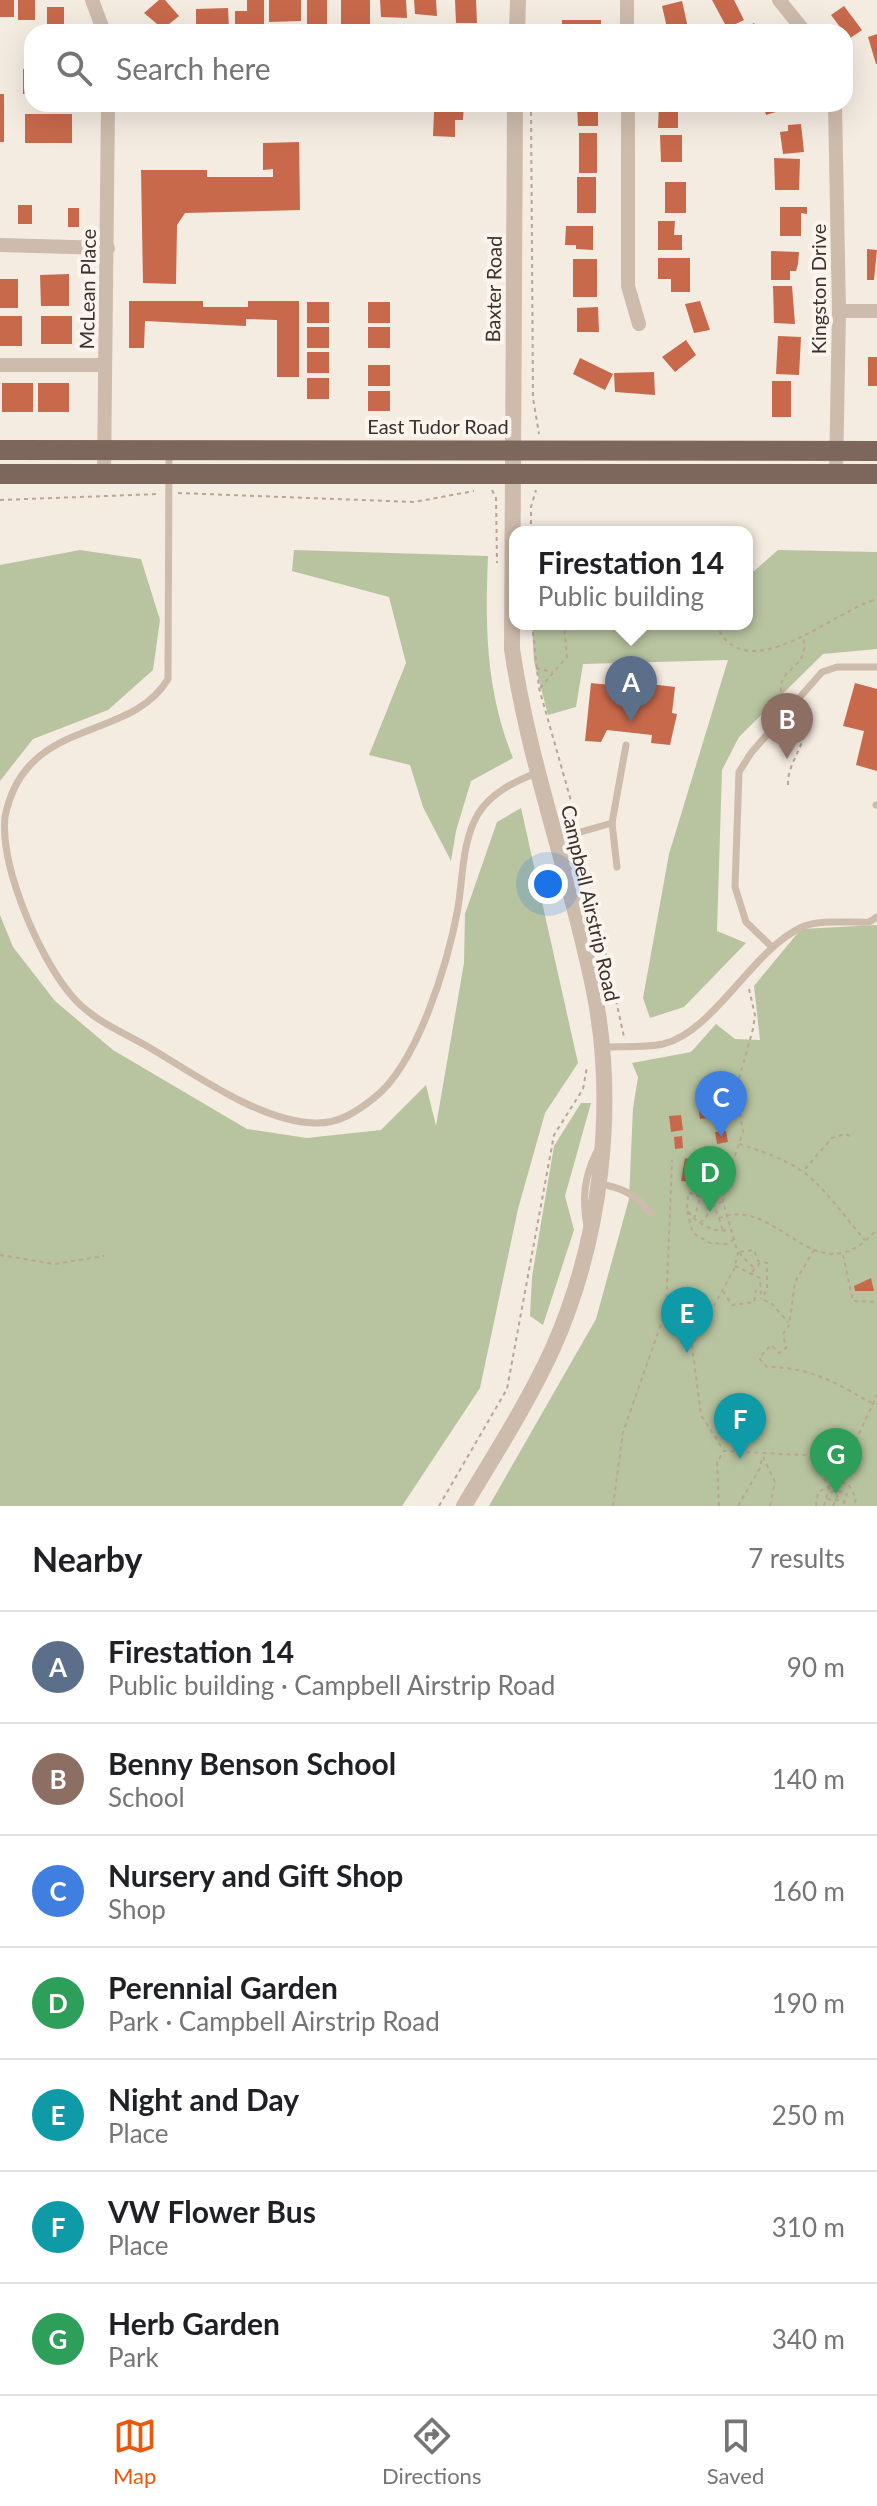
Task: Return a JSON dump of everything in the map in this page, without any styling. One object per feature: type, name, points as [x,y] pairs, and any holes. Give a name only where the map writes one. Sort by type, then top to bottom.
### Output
[{"type":"main road","name":"East Tudor Road","points":[[0,450],[877,451]]},
{"type":"main road","points":[[0,474],[104,474],[170,484],[511,474],[877,474]]},
{"type":"street","points":[[92,0],[101,24]]},
{"type":"street","points":[[517,24],[518,0]]},
{"type":"street","points":[[627,0],[627,24]]},
{"type":"street","points":[[779,0],[798,24]]},
{"type":"street","name":"McLean Place","points":[[104,474],[108,112]]},
{"type":"street","name":"Baxter Road","points":[[511,474],[515,112]]},
{"type":"street","points":[[628,112],[628,286],[639,324]]},
{"type":"street","name":"Kingston Drive","points":[[835,112],[839,311],[836,474]]},
{"type":"street","points":[[0,245],[108,248]]},
{"type":"street","points":[[839,311],[877,311]]},
{"type":"street","points":[[0,365],[105,365]]},
{"type":"street","name":"Campbell Airstrip Road","points":[[511,474],[511,526]]},
{"type":"street","name":"Campbell Airstrip Road","points":[[464,1506],[520,1413],[554,1345],[589,1236],[602,1140],[601,1047],[594,993],[538,772],[512,649],[512,630]]},
{"type":"lane","points":[[169,450],[168,679],[159,695],[141,708],[74,734],[48,749],[27,769],[13,793],[4,818],[5,850],[29,927],[69,993],[89,1013],[223,1093],[312,1123],[350,1116],[393,1079],[418,1039],[457,913],[467,839],[478,814],[494,795],[538,772]]},
{"type":"lane","points":[[771,946],[746,922],[735,887],[739,772],[751,753],[822,672],[837,667],[877,667]]},
{"type":"lane","points":[[617,867],[612,823],[626,745]]},
{"type":"lane","points":[[556,839],[612,823]]},
{"type":"lane","points":[[601,1047],[652,1045],[678,1038],[745,977],[771,946],[805,925],[869,922],[877,917]]},
{"type":"lane","points":[[589,1236],[583,1202],[588,1171],[602,1140]]},
{"type":"lane","points":[[597,1184],[622,1189],[638,1198],[650,1213]]},
{"type":"path","points":[[531,112],[533,398],[539,436]]},
{"type":"path","points":[[0,500],[170,484],[414,502],[480,490]]},
{"type":"path","points":[[489,487],[496,498],[497,573]]},
{"type":"path","points":[[531,526],[532,498],[538,487]]},
{"type":"path","points":[[721,630],[730,642],[746,650],[766,651],[784,646],[861,603],[877,599]]},
{"type":"path","points":[[539,688],[567,657],[565,630]]},
{"type":"path","points":[[536,668],[554,672]]},
{"type":"path","points":[[745,977],[755,1015],[736,1089],[743,1132],[725,1184],[723,1202],[734,1230],[738,1252],[735,1266],[693,1341],[691,1355],[701,1415],[724,1451],[762,1456],[813,1456],[833,1452],[857,1438],[876,1404],[877,1395]]},
{"type":"path","points":[[439,1506],[507,1389],[554,1135],[583,1089],[588,1062]]},
{"type":"path","points":[[804,1170],[832,1138],[845,1134],[853,1137]]},
{"type":"path","points":[[739,1144],[766,1150],[804,1170],[848,1216],[866,1241]]},
{"type":"path","points":[[613,1506],[623,1432],[666,1310],[672,1160]]},
{"type":"path","points":[[723,1202],[711,1202],[688,1193],[687,1210],[693,1233],[710,1243],[727,1244],[736,1238]]},
{"type":"path","points":[[694,1219],[700,1197]]},
{"type":"path","points":[[699,1224],[707,1216],[711,1202]]},
{"type":"path","points":[[711,1202],[723,1232]]},
{"type":"path","points":[[687,1210],[699,1224],[723,1232],[734,1230]]},
{"type":"path","points":[[707,1216],[718,1218],[729,1214],[768,1222],[814,1250],[842,1253],[866,1241],[877,1229]]},
{"type":"path","points":[[738,1252],[754,1250],[761,1261],[767,1263],[767,1290],[761,1299]]},
{"type":"path","points":[[814,1250],[795,1282],[789,1323],[783,1334],[786,1348],[779,1353],[771,1345],[759,1358],[767,1367],[789,1367],[818,1375],[876,1404]]},
{"type":"path","points":[[738,1252],[755,1269]]},
{"type":"path","points":[[842,1253],[853,1301],[877,1302]]},
{"type":"path","points":[[0,1255],[54,1264],[104,1256]]},
{"type":"path","points":[[752,1273],[761,1261]]},
{"type":"path","points":[[735,1266],[760,1278],[761,1299]]},
{"type":"path","points":[[722,1290],[732,1305],[754,1302],[756,1290]]},
{"type":"path","points":[[761,1299],[772,1304],[789,1323]]},
{"type":"path","points":[[719,1506],[717,1462],[724,1451]]},
{"type":"path","points":[[738,1506],[760,1468],[762,1456]]},
{"type":"path","points":[[762,1456],[775,1482],[770,1506]]},
{"type":"path","points":[[813,1456],[829,1489],[824,1506]]},
{"type":"path","points":[[816,1506],[818,1492],[838,1482],[848,1484],[856,1498],[854,1506]]},
{"type":"path","points":[[829,1489],[847,1494]]},
{"type":"path","points":[[833,1506],[839,1491]]},
{"type":"path","points":[[827,1499],[844,1504],[847,1494],[852,1491]]},
{"type":"green space","points":[[80,550],[141,559],[160,620],[153,670],[108,710],[33,739],[0,781],[0,565]]},
{"type":"green space","points":[[294,550],[488,556],[489,659],[497,708],[513,758],[471,781],[456,831],[451,861],[423,807],[410,765],[369,755],[406,663],[389,597],[292,571]]},
{"type":"green space","points":[[778,550],[877,552],[877,649],[823,654],[739,737],[722,770],[717,931],[746,943],[684,1007],[650,1018],[643,998],[669,854],[728,660],[583,664],[576,707],[548,715],[534,661],[532,630],[753,630],[754,571]]},
{"type":"green space","points":[[521,808],[578,1063],[545,1113],[518,1209],[480,1388],[402,1506],[0,1506],[0,915],[13,947],[55,1001],[113,1050],[247,1129],[307,1138],[381,1130],[426,1085],[436,1126],[464,963],[465,914],[497,822]]},
{"type":"green space","points":[[877,925],[877,1506],[489,1506],[596,1319],[629,1199],[633,1108],[638,1077],[632,1063],[691,1052],[716,1024],[735,1039],[760,1040],[754,986],[801,929]]},
{"type":"green space","points":[[581,1103],[591,1103],[565,1196],[574,1230],[543,1325],[530,1316],[532,1277],[554,1146]]},
{"type":"building","points":[[0,0],[14,0],[14,17],[0,17]]},
{"type":"building","points":[[18,0],[35,0],[35,20],[18,20]]},
{"type":"building","points":[[159,0],[165,0],[179,16],[169,24],[157,24],[144,13]]},
{"type":"building","points":[[247,0],[264,0],[264,24],[235,24],[235,11],[247,11]]},
{"type":"building","points":[[269,0],[301,0],[301,21],[269,22]]},
{"type":"building","points":[[307,0],[327,0],[327,24],[307,24]]},
{"type":"building","points":[[341,0],[370,0],[370,24],[341,24]]},
{"type":"building","points":[[380,0],[406,0],[407,18],[381,17]]},
{"type":"building","points":[[414,0],[436,0],[437,16],[415,14]]},
{"type":"building","points":[[455,0],[476,0],[477,23],[456,23]]},
{"type":"building","points":[[712,0],[734,0],[744,20],[725,24]]},
{"type":"building","points":[[682,1],[687,24],[666,24],[662,6]]},
{"type":"building","points":[[844,6],[862,30],[853,36],[853,24],[838,24],[831,15]]},
{"type":"building","points":[[47,7],[64,7],[64,24],[47,24]]},
{"type":"building","points":[[228,8],[229,24],[196,24],[196,9]]},
{"type":"building","points":[[562,20],[601,20],[601,24],[562,24]]},
{"type":"building","points":[[877,34],[877,64],[876,64],[868,37]]},
{"type":"building","points":[[0,94],[4,94],[4,142],[0,142]]},
{"type":"building","points":[[434,112],[464,112],[463,120],[455,120],[455,137],[433,136]]},
{"type":"building","points":[[577,112],[598,112],[598,126],[578,126]]},
{"type":"building","points":[[659,112],[678,112],[678,128],[658,128]]},
{"type":"building","points":[[25,114],[72,114],[72,143],[25,143]]},
{"type":"building","points":[[801,124],[804,152],[783,154],[780,132],[788,131],[788,125]]},
{"type":"building","points":[[579,133],[597,133],[597,173],[579,173]]},
{"type":"building","points":[[660,135],[682,135],[682,162],[661,162]]},
{"type":"building","points":[[299,142],[300,210],[185,213],[177,225],[176,284],[143,283],[141,170],[207,170],[207,177],[273,177],[273,169],[263,170],[263,143]]},
{"type":"building","points":[[774,158],[800,159],[799,190],[775,190]]},
{"type":"building","points":[[577,177],[596,177],[596,213],[577,213]]},
{"type":"building","points":[[665,182],[686,182],[686,213],[665,213]]},
{"type":"building","points":[[18,205],[32,205],[32,224],[18,224]]},
{"type":"building","points":[[780,207],[807,207],[807,214],[801,213],[801,236],[780,236]]},
{"type":"building","points":[[68,208],[79,208],[79,227],[68,227]]},
{"type":"building","points":[[658,221],[675,221],[674,235],[682,235],[682,250],[658,250]]},
{"type":"building","points":[[566,226],[593,226],[593,250],[565,245]]},
{"type":"building","points":[[867,249],[877,250],[874,280],[867,280]]},
{"type":"building","points":[[771,251],[799,252],[796,271],[790,271],[790,280],[771,280]]},
{"type":"building","points":[[658,258],[690,258],[690,292],[671,292],[671,279],[658,279]]},
{"type":"building","points":[[573,259],[597,259],[597,297],[573,297]]},
{"type":"building","points":[[69,274],[69,306],[41,306],[40,275]]},
{"type":"building","points":[[0,279],[18,279],[18,308],[0,308]]},
{"type":"building","points":[[773,286],[792,286],[795,324],[774,323]]},
{"type":"building","points":[[129,301],[203,301],[203,307],[248,307],[248,301],[299,301],[299,377],[277,377],[277,320],[246,319],[246,326],[145,321],[144,348],[129,348]]},
{"type":"building","points":[[700,301],[710,330],[694,333],[685,304]]},
{"type":"building","points":[[307,302],[329,302],[329,323],[307,323]]},
{"type":"building","points":[[368,302],[390,302],[390,323],[368,323]]},
{"type":"building","points":[[598,307],[599,332],[577,332],[577,308]]},
{"type":"building","points":[[0,316],[22,316],[22,346],[0,346]]},
{"type":"building","points":[[41,316],[72,316],[72,344],[41,344]]},
{"type":"building","points":[[307,327],[329,327],[329,348],[307,348]]},
{"type":"building","points":[[368,327],[390,327],[390,348],[368,348]]},
{"type":"building","points":[[778,336],[801,337],[799,375],[776,374]]},
{"type":"building","points":[[686,340],[696,355],[675,372],[662,357]]},
{"type":"building","points":[[307,352],[329,352],[329,373],[307,373]]},
{"type":"building","points":[[868,357],[877,357],[877,386],[868,386]]},
{"type":"building","points":[[580,358],[613,374],[605,390],[573,374]]},
{"type":"building","points":[[368,365],[390,365],[390,386],[368,386]]},
{"type":"building","points":[[654,372],[655,395],[615,392],[614,373]]},
{"type":"building","points":[[307,378],[329,378],[329,399],[307,399]]},
{"type":"building","points":[[772,381],[791,381],[791,417],[772,417]]},
{"type":"building","points":[[2,383],[33,383],[33,412],[2,412]]},
{"type":"building","points":[[38,383],[69,383],[69,412],[38,412]]},
{"type":"building","points":[[368,391],[390,391],[390,411],[368,411]]},
{"type":"building","points":[[591,683],[610,685],[609,689],[649,693],[650,684],[675,687],[672,713],[677,714],[670,745],[651,743],[652,735],[607,730],[601,742],[585,741]]},
{"type":"building","points":[[855,683],[877,689],[877,771],[856,765],[864,731],[843,726]]},
{"type":"building","points":[[727,1092],[730,1115],[700,1119],[697,1097]]},
{"type":"building","points":[[681,1115],[683,1130],[671,1132],[669,1116]]},
{"type":"building","points":[[726,1131],[728,1142],[717,1144],[715,1132]]},
{"type":"building","points":[[682,1136],[683,1148],[675,1149],[674,1137]]},
{"type":"building","points":[[685,1158],[720,1166],[716,1184],[681,1181]]},
{"type":"building","points":[[871,1278],[874,1291],[855,1291],[854,1286]]},
{"type":"place","name":"Firestation 14","points":[[631,722]]},
{"type":"place","name":"Benny Benson School","points":[[787,759]]},
{"type":"place","name":"Nursery and Gift Shop","points":[[721,1137]]},
{"type":"place","name":"Perennial Garden","points":[[710,1212]]},
{"type":"place","name":"Night and Day","points":[[687,1353]]},
{"type":"place","name":"VW Flower Bus","points":[[740,1459]]},
{"type":"place","name":"Herb Garden","points":[[836,1494]]}]
